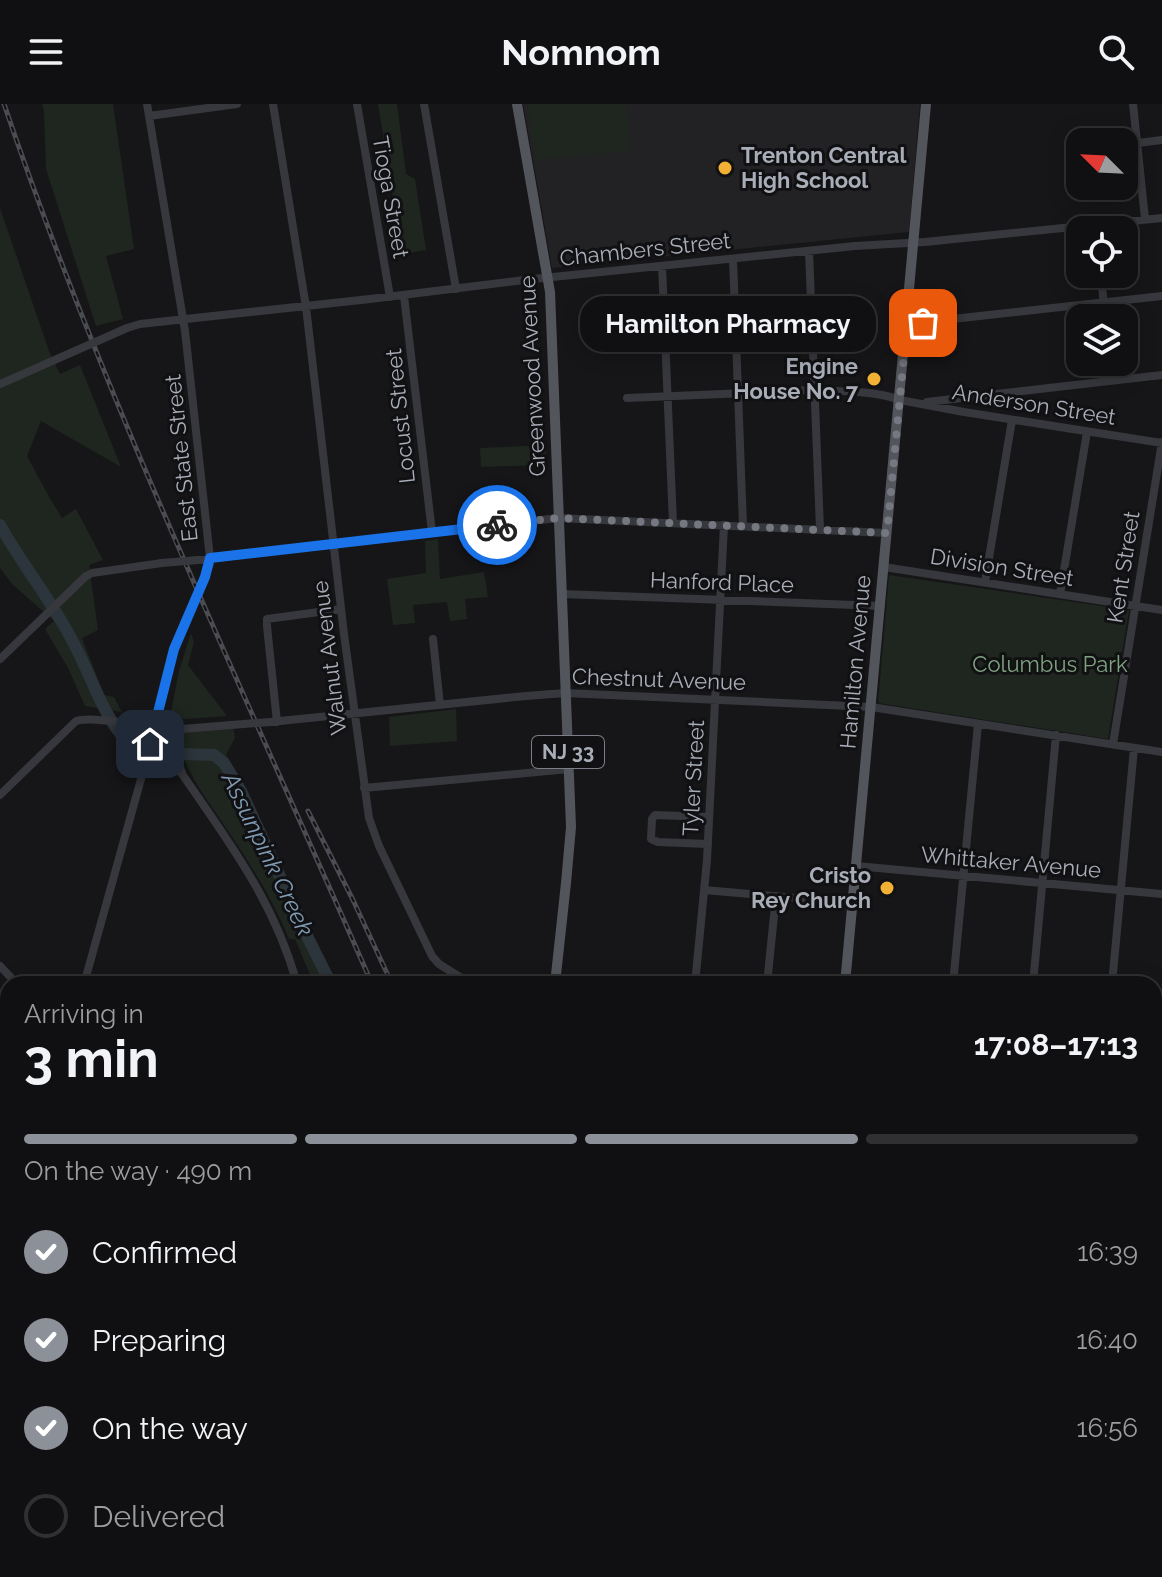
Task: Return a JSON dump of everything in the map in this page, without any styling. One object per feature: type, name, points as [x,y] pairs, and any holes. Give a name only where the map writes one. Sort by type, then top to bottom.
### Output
[{"type":"main road","name":"Greenwood Avenue","points":[[517,104],[548,277],[571,827],[556,976]]},
{"type":"main road","name":"Hamilton Avenue","points":[[846,976],[926,104]]},
{"type":"street","name":"East State Street","points":[[86,976],[174,649],[210,558],[183,319],[147,104]]},
{"type":"street","points":[[149,116],[237,104]]},
{"type":"street","name":"Walnut Avenue","points":[[273,104],[306,307],[354,713],[372,828],[432,956],[458,976]]},
{"type":"street","name":"Tioga Street","points":[[357,104],[390,297]]},
{"type":"street","points":[[424,104],[456,289]]},
{"type":"street","points":[[1133,104],[1136,128]]},
{"type":"street","points":[[1145,219],[1138,143],[1162,140]]},
{"type":"street","name":"Chambers Street","points":[[1138,220],[1162,218]]},
{"type":"street","name":"Chambers Street","points":[[0,384],[140,324],[548,277],[1066,230]]},
{"type":"street","points":[[809,251],[820,529]]},
{"type":"street","points":[[733,259],[743,525]]},
{"type":"street","points":[[662,266],[673,523]]},
{"type":"street","points":[[1102,288],[1104,303]]},
{"type":"street","name":"Locust Street","points":[[404,296],[432,532]]},
{"type":"street","points":[[907,324],[1162,296]]},
{"type":"street","points":[[919,403],[1162,375]]},
{"type":"street","points":[[1112,376],[1112,380]]},
{"type":"street","name":"Anderson Street","points":[[627,398],[814,390],[892,397],[1012,420],[1162,443]]},
{"type":"street","points":[[985,582],[1012,420]]},
{"type":"street","points":[[1060,594],[1087,432]]},
{"type":"street","name":"Kent Street","points":[[1113,744],[1162,443]]},
{"type":"street","points":[[0,659],[86,576],[162,563],[558,518],[887,533]]},
{"type":"street","name":"Tyler Street","points":[[696,976],[708,844],[724,525]]},
{"type":"street","name":"Division Street","points":[[884,567],[1162,610]]},
{"type":"street","name":"Hanford Place","points":[[562,594],[881,606]]},
{"type":"street","points":[[274,722],[267,619],[341,609]]},
{"type":"street","points":[[433,639],[440,705]]},
{"type":"street","name":"Chestnut Avenue","points":[[153,731],[565,693],[871,707],[1162,752]]},
{"type":"street","points":[[0,795],[76,721],[86,719],[125,723],[164,734],[182,774],[255,882],[274,920],[294,976]]},
{"type":"street","points":[[954,976],[978,724]]},
{"type":"street","points":[[153,731],[171,764],[182,774]]},
{"type":"street","points":[[1034,976],[1056,735]]},
{"type":"street","points":[[1113,976],[1134,748]]},
{"type":"street","points":[[141,779],[154,763],[163,760],[171,764]]},
{"type":"street","points":[[364,788],[569,769]]},
{"type":"street","points":[[708,844],[651,839],[655,815],[709,817]]},
{"type":"street","name":"Whittaker Avenue","points":[[856,866],[1162,894]]},
{"type":"street","points":[[704,890],[852,903]]},
{"type":"street","points":[[768,976],[776,896]]},
{"type":"shaded area","name":"Trenton Central High School","points":[[523,104],[920,104],[909,232],[552,268]]},
{"type":"green space","points":[[42,104],[113,104],[134,249],[106,256],[123,319],[96,326],[46,169]]},
{"type":"green space","points":[[378,104],[397,104],[406,174],[415,179],[426,250],[402,254]]},
{"type":"green space","points":[[527,104],[626,104],[630,151],[536,160]]},
{"type":"green space","points":[[0,208],[49,351],[60,374],[80,365],[121,467],[41,421],[27,456],[62,518],[76,509],[103,560],[89,565],[98,630],[82,638],[104,695],[114,697],[122,712],[85,706],[68,668],[45,629],[54,621],[12,584],[0,568]]},
{"type":"green space","points":[[546,445],[546,465],[481,467],[480,448]]},
{"type":"green space","points":[[438,539],[440,579],[484,572],[488,597],[465,599],[467,619],[450,621],[447,602],[413,605],[415,623],[393,625],[387,579],[426,573],[425,541]]},
{"type":"green space","name":"Columbus Park","points":[[889,575],[1129,610],[1108,739],[878,703]]},
{"type":"green space","points":[[191,633],[194,642],[188,665],[227,716],[172,720],[170,717],[179,671]]},
{"type":"green space","points":[[456,709],[457,741],[390,746],[389,717]]},
{"type":"green space","points":[[233,727],[235,738],[226,755],[256,811],[332,976],[311,976],[295,939],[289,939],[260,882],[201,791],[168,732]]},
{"type":"waterway","name":"Assunpink Creek","points":[[0,525],[65,627],[114,725],[125,740],[138,746]]},
{"type":"waterway","name":"Assunpink Creek","points":[[182,754],[214,755],[224,763],[241,791],[327,976]]},
{"type":"railway","points":[[4,104],[44,216],[132,438],[368,976]]},
{"type":"railway","points":[[308,811],[388,976]]},
{"type":"way so far","points":[[497,525],[558,518],[887,533],[907,324],[923,323]]},
{"type":"place","name":"Trenton Central High School","points":[[725,168]]},
{"type":"place","name":"Hamilton Pharmacy","points":[[923,323]]},
{"type":"place","name":"Engine House No. 7","points":[[874,379]]},
{"type":"place","name":"Cristo Rey Church","points":[[887,888]]},
{"type":"route","points":[[150,744],[174,649],[210,558],[497,525]]}]
